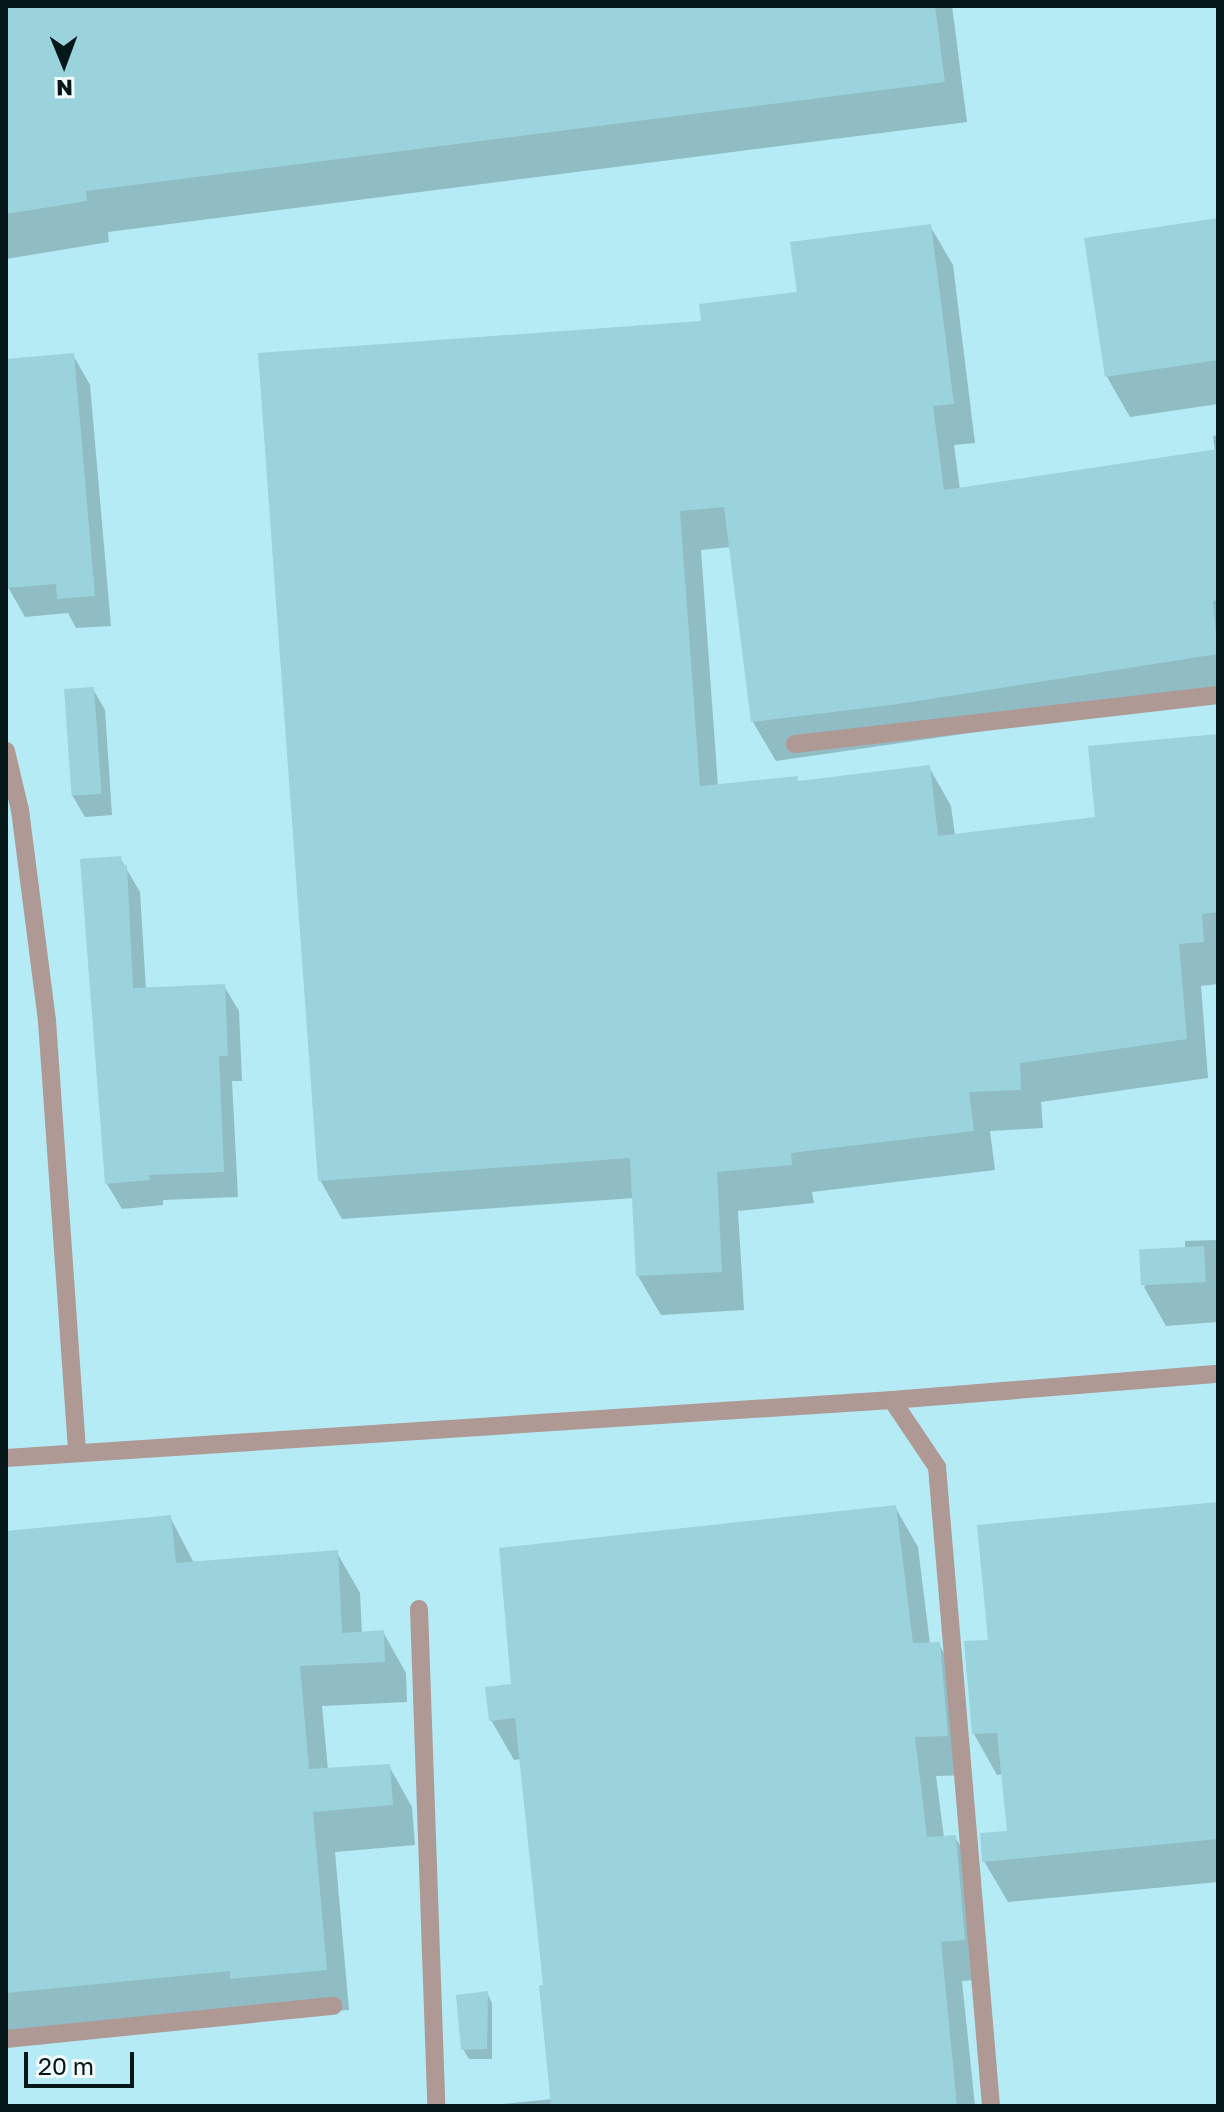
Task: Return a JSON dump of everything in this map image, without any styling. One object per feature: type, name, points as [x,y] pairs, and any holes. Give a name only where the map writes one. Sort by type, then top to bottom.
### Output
[{"type":"lane","points":[[795,744],[1218,695]]},
{"type":"lane","points":[[6,751],[20,810],[47,1021],[77,1452]]},
{"type":"lane","points":[[892,1400],[1218,1374]]},
{"type":"lane","points":[[6,1458],[892,1400],[1218,1382]]},
{"type":"lane","points":[[892,1400],[937,1467],[991,2106]]},
{"type":"lane","points":[[419,1609],[436,2106]]},
{"type":"lane","points":[[6,2039],[333,2006]]},
{"type":"shaded area","points":[[6,6],[1218,6],[1218,2106],[6,2106]]},
{"type":"building","points":[[6,6],[935,6],[945,82],[86,191],[87,201],[6,214]]},
{"type":"building","points":[[1218,218],[1218,360],[1105,377],[1084,238]]},
{"type":"building","points":[[931,224],[954,404],[933,406],[944,490],[1218,449],[1218,600],[1213,601],[1218,654],[898,704],[751,722],[724,507],[680,511],[700,786],[798,776],[798,781],[930,765],[938,836],[1095,817],[1088,746],[1218,734],[1218,912],[1202,914],[1204,942],[1179,944],[1187,1039],[1020,1063],[1021,1090],[969,1092],[974,1131],[791,1153],[792,1165],[717,1172],[722,1272],[636,1276],[630,1158],[318,1181],[258,353],[701,321],[699,304],[797,292],[790,242]]},
{"type":"building","points":[[74,353],[95,596],[57,599],[56,584],[6,588],[6,359]]},
{"type":"building","points":[[94,687],[101,794],[72,796],[64,689]]},
{"type":"building","points":[[121,856],[122,865],[127,865],[133,988],[225,984],[228,1056],[219,1056],[224,1172],[149,1175],[150,1180],[105,1184],[80,859]]},
{"type":"building","points":[[1204,1246],[1206,1282],[1141,1285],[1139,1249]]},
{"type":"building","points":[[1218,1502],[1218,1839],[982,1862],[980,1833],[1007,1831],[997,1733],[972,1734],[964,1641],[988,1640],[977,1525]]},
{"type":"building","points":[[896,1505],[913,1643],[940,1642],[948,1736],[915,1737],[927,1837],[956,1835],[965,1940],[941,1942],[957,2106],[551,2106],[539,1986],[543,1985],[515,1718],[489,1721],[485,1687],[511,1684],[499,1548]]},
{"type":"building","points":[[171,1515],[176,1563],[338,1550],[342,1633],[384,1630],[385,1662],[300,1666],[309,1769],[390,1764],[393,1805],[313,1812],[327,1970],[230,1979],[230,1971],[6,1993],[6,1531]]},
{"type":"building","points":[[488,1991],[487,2049],[461,2050],[456,1995]]}]
